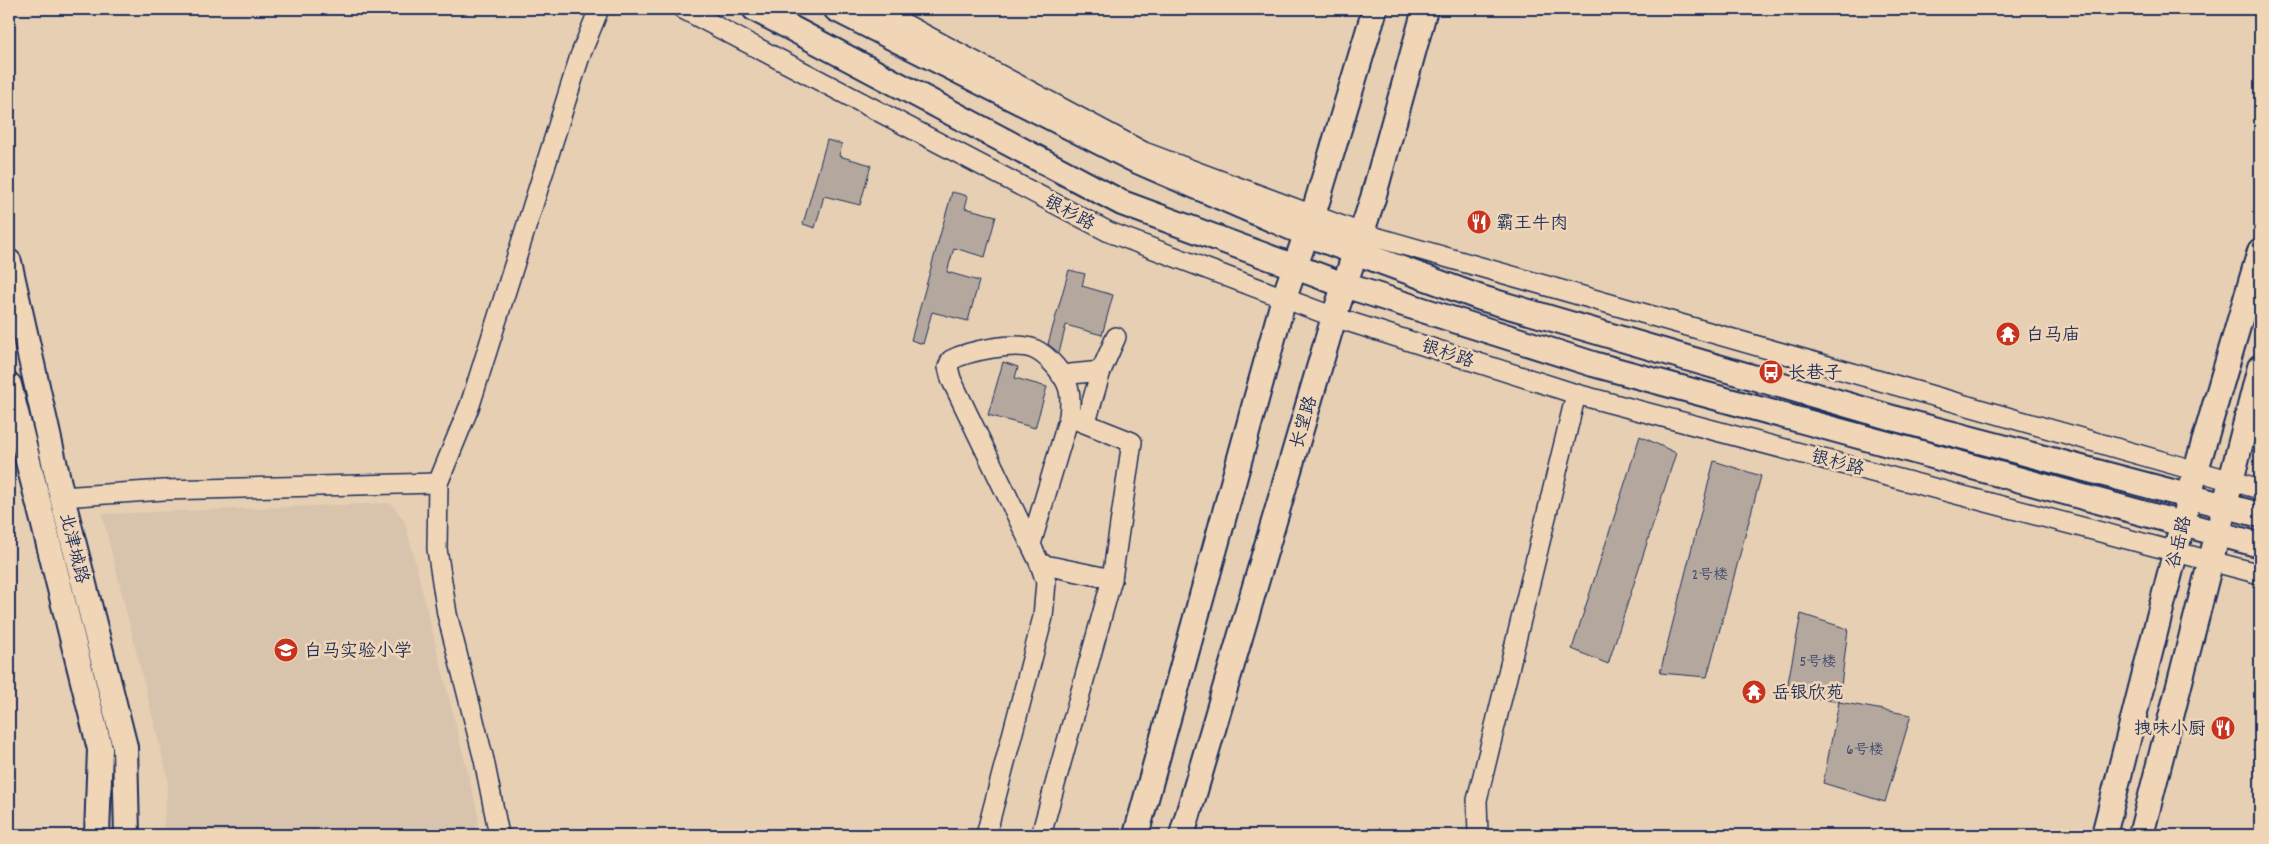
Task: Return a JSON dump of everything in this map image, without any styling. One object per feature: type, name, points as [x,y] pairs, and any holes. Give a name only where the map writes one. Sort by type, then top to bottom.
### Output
[{"type":"main road","name":"银杉路","points":[[756,9],[1122,203],[1344,285],[1593,364],[2260,546]]},
{"type":"main road","points":[[836,9],[1136,160],[1358,243],[1480,298],[1896,419],[2260,515]]},
{"type":"main road","points":[[1136,835],[1284,298],[1296,267],[1376,9]]},
{"type":"main road","name":"长望路","points":[[1182,835],[1334,317],[1358,243],[1425,9]]},
{"type":"main road","name":"谷岳路","points":[[2104,835],[2196,470],[2260,252]]},
{"type":"main road","name":"北津城路","points":[[9,262],[62,497],[125,747],[127,835]]},
{"type":"main road","points":[[2141,835],[2260,367]]},
{"type":"main road","name":"北津城路","points":[[9,385],[100,749],[97,835]]},
{"type":"street","points":[[499,835],[484,760],[447,614],[436,548],[438,483],[470,405],[580,56],[599,9]]},
{"type":"street","name":"银杉路","points":[[683,9],[1108,232],[1334,317],[1576,394],[2260,574]]},
{"type":"street","points":[[877,9],[1144,152],[1309,225]]},
{"type":"street","points":[[1358,243],[2260,489]]},
{"type":"street","points":[[1031,544],[1078,419],[1116,337]]},
{"type":"street","points":[[986,835],[1044,617],[1046,582],[1031,544],[951,379],[948,367],[950,360],[962,354],[1006,347],[1024,347],[1034,349],[1044,355],[1061,375],[1069,389],[1071,402],[1078,419],[1132,442],[1112,579],[1041,835]]},
{"type":"street","points":[[1061,375],[1101,371]]},
{"type":"street","points":[[1478,835],[1477,800],[1576,394]]},
{"type":"street","points":[[62,497],[164,490],[438,483]]},
{"type":"street","points":[[1040,564],[1112,579]]},
{"type":"shaded area","name":"白马实验小学","points":[[391,503],[405,522],[479,818],[475,835],[163,835],[168,779],[102,514]]},
{"type":"building","points":[[827,140],[842,144],[839,156],[871,165],[860,205],[824,196],[815,228],[803,224]]},
{"type":"building","points":[[952,192],[968,196],[965,208],[996,216],[985,257],[954,248],[947,272],[979,281],[968,321],[932,312],[923,344],[911,340]]},
{"type":"building","points":[[1069,270],[1085,274],[1082,286],[1113,295],[1102,335],[1066,325],[1059,353],[1048,344]]},
{"type":"building","points":[[1003,362],[1018,367],[1015,378],[1047,387],[1035,428],[988,415]]},
{"type":"building","points":[[1640,436],[1676,453],[1608,664],[1572,649]]},
{"type":"building","points":[[1714,461],[1761,476],[1707,677],[1660,673]]},
{"type":"building","points":[[1801,614],[1848,629],[1839,702],[1786,693]]},
{"type":"building","points":[[1839,702],[1911,715],[1885,802],[1823,783]]},
{"type":"place","name":"霸王牛肉","points":[[1479,222]]},
{"type":"place","name":"白马庙","points":[[2008,334]]},
{"type":"place","name":"长巷子","points":[[1771,372]]},
{"type":"place","name":"白马实验小学","points":[[286,650]]},
{"type":"place","name":"岳银欣苑","points":[[1754,692]]},
{"type":"place","name":"拽味小厨","points":[[2223,728]]}]
